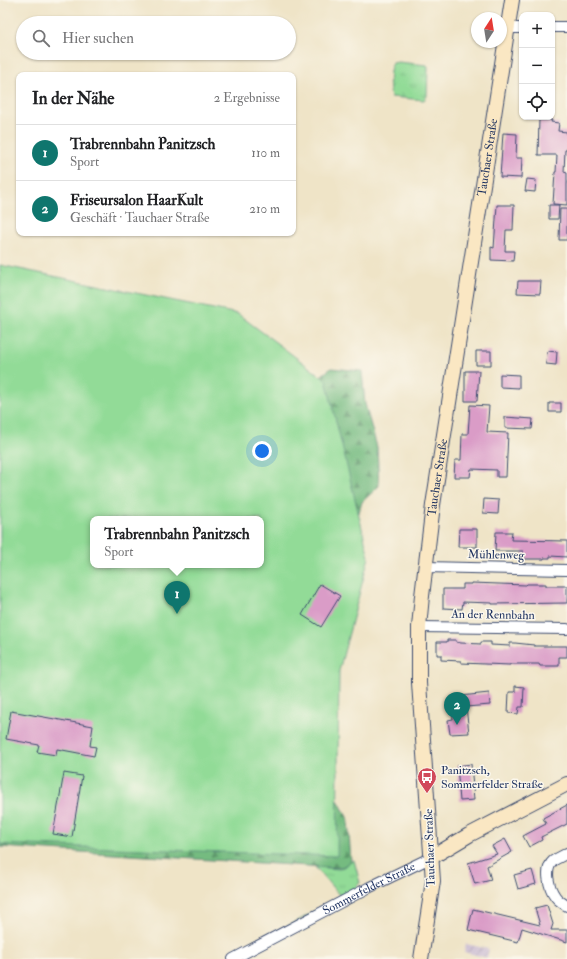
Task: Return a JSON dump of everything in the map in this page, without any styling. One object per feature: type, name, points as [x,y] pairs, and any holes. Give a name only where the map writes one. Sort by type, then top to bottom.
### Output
[{"type":"street","name":"Tauchaer Straße","points":[[421,959],[433,881],[420,683],[419,627],[425,567],[441,454],[512,0]]},
{"type":"street","points":[[555,27],[567,27]]},
{"type":"street","points":[[508,28],[519,28]]},
{"type":"street","name":"Mühlenweg","points":[[425,567],[567,570]]},
{"type":"street","name":"An der Rennbahn","points":[[419,627],[567,629]]},
{"type":"street","name":"Sommerfelder Straße","points":[[233,959],[368,888],[432,857],[469,835],[567,784]]},
{"type":"street","points":[[567,853],[553,861],[549,873],[549,882],[555,896],[567,906]]},
{"type":"shaded area","points":[[466,944],[489,949],[487,958],[464,952]]},
{"type":"green space","points":[[398,62],[427,65],[427,96],[424,100],[391,97],[389,84],[390,70],[393,63]]},
{"type":"green space","points":[[0,265],[238,314],[326,380],[369,557],[339,671],[337,856],[0,844]]},
{"type":"green space","points":[[331,368],[362,371],[365,404],[377,447],[379,486],[362,502],[358,516],[317,379]]},
{"type":"green space","points":[[334,792],[348,819],[351,862],[340,868],[0,847],[0,838]]},
{"type":"green space","points":[[354,860],[360,883],[357,885],[356,889],[232,959],[228,959],[341,897],[315,867],[340,869]]},
{"type":"building","points":[[539,120],[552,120],[551,122],[559,123],[558,131],[567,132],[567,150],[565,150],[564,172],[567,173],[567,205],[553,204],[557,155],[538,155]]},
{"type":"building","points":[[503,133],[517,134],[516,158],[522,158],[521,178],[500,177]]},
{"type":"building","points":[[527,179],[536,180],[535,192],[525,191]]},
{"type":"building","points":[[497,205],[514,205],[513,230],[506,230],[505,251],[514,251],[513,261],[491,260],[491,247],[494,248]]},
{"type":"building","points":[[549,205],[559,205],[558,219],[549,219]]},
{"type":"building","points":[[560,209],[567,209],[567,240],[559,240]]},
{"type":"building","points":[[518,281],[541,281],[540,294],[517,293]]},
{"type":"building","points":[[476,351],[491,351],[491,365],[476,365]]},
{"type":"building","points":[[547,351],[557,352],[556,365],[546,364]]},
{"type":"building","points":[[465,371],[479,371],[477,401],[465,401]]},
{"type":"building","points":[[500,374],[519,375],[519,388],[500,387]]},
{"type":"building","points":[[549,403],[561,403],[561,412],[549,412]]},
{"type":"building","points":[[470,405],[489,406],[487,432],[508,433],[506,477],[497,477],[497,470],[471,469],[470,477],[454,477],[455,460],[461,460],[462,434],[468,434]]},
{"type":"building","points":[[505,417],[533,419],[532,429],[505,428]]},
{"type":"building","points":[[484,499],[499,500],[498,514],[483,513]]},
{"type":"building","points":[[459,529],[477,529],[477,547],[458,547]]},
{"type":"building","points":[[496,532],[512,532],[511,540],[567,541],[567,557],[550,556],[550,558],[544,559],[523,559],[523,551],[495,551]]},
{"type":"building","points":[[320,584],[340,596],[321,627],[302,615]]},
{"type":"building","points":[[463,584],[526,585],[546,584],[546,586],[567,586],[567,603],[492,604],[463,602],[462,609],[443,608],[443,589],[463,589]]},
{"type":"building","points":[[447,640],[456,640],[456,642],[461,643],[481,644],[481,642],[491,642],[491,645],[510,646],[510,643],[515,643],[534,646],[567,646],[567,657],[559,657],[559,666],[540,666],[539,664],[510,665],[461,663],[461,661],[441,660],[441,655],[437,655],[437,642],[447,642]]},
{"type":"building","points":[[515,686],[524,687],[523,707],[519,707],[518,714],[508,713],[509,692],[515,692]]},
{"type":"building","points":[[489,693],[490,705],[466,707],[469,733],[450,734],[448,720],[453,719],[451,697]]},
{"type":"building","points":[[11,711],[93,726],[90,746],[96,747],[94,756],[57,749],[56,755],[37,752],[39,745],[6,739]]},
{"type":"building","points":[[471,764],[474,800],[460,801],[457,766]]},
{"type":"building","points":[[64,773],[82,776],[72,837],[53,834]]},
{"type":"building","points":[[567,805],[567,824],[541,837],[542,840],[529,847],[523,836],[546,824],[543,818]]},
{"type":"building","points":[[505,839],[512,852],[487,866],[491,880],[475,884],[468,863],[497,854],[492,846]]},
{"type":"building","points":[[532,870],[536,884],[518,889],[514,875]]},
{"type":"building","points":[[547,905],[553,924],[551,930],[567,930],[567,942],[522,928],[518,942],[468,930],[473,909],[540,925],[535,908]]},
{"type":"place","name":"Trabrennbahn Panitzsch","points":[[177,614]]},
{"type":"place","name":"Friseursalon HaarKult","points":[[457,725]]},
{"type":"place","name":"Panitzsch, Sommerfelder Straße","points":[[427,794]]}]
